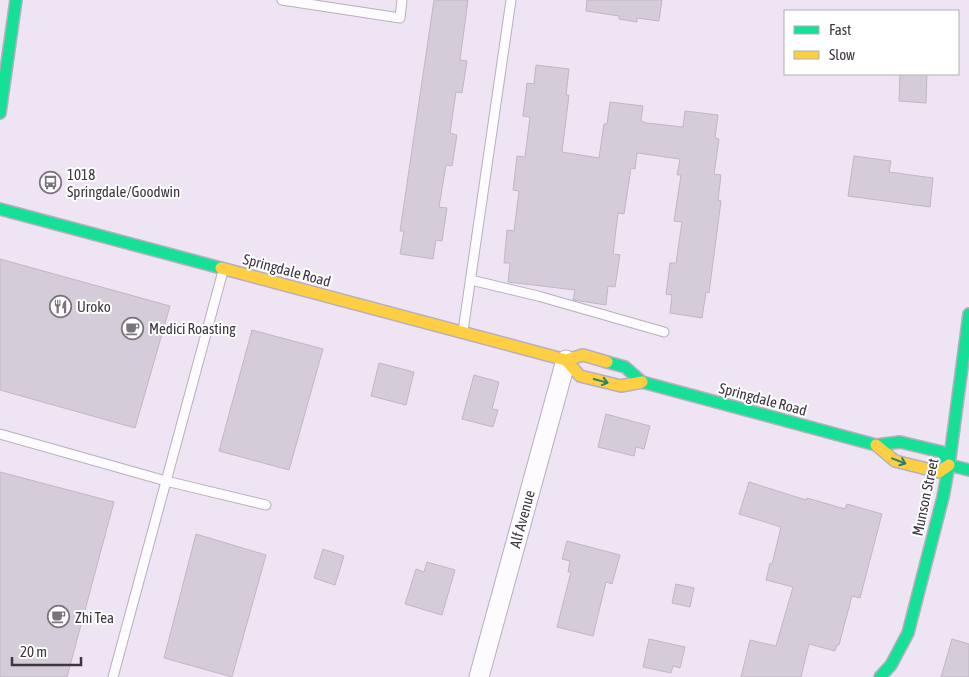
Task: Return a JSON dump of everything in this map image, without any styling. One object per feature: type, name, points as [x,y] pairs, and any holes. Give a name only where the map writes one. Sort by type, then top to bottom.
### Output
[{"type":"main road","points":[[0,113],[16,0]]},
{"type":"main road","name":"Springdale Road","points":[[0,209],[566,360],[584,355],[626,367],[642,382]]},
{"type":"main road","name":"Munson Street","points":[[880,677],[891,665],[908,633],[943,497],[969,314]]},
{"type":"main road","name":"Springdale Road","points":[[566,360],[580,376],[621,386],[642,382],[876,445],[900,442],[942,452],[949,465],[969,470]]},
{"type":"main road","name":"Springdale Road","points":[[876,445],[895,460],[939,472],[949,465]]},
{"type":"street","name":"Alf Avenue","points":[[479,677],[566,360]]},
{"type":"lane","points":[[282,0],[400,18],[402,0]]},
{"type":"lane","points":[[463,333],[511,0]]},
{"type":"lane","points":[[113,677],[224,269]]},
{"type":"lane","points":[[471,280],[538,296],[664,332]]},
{"type":"lane","points":[[0,434],[166,481],[266,505]]},
{"type":"building","points":[[434,0],[468,0],[460,60],[467,61],[462,93],[456,92],[450,133],[457,135],[452,166],[446,165],[439,207],[447,208],[442,241],[436,240],[433,259],[400,254],[404,231],[400,231]]},
{"type":"building","points":[[587,0],[662,0],[659,21],[637,18],[637,22],[619,19],[619,16],[586,11]]},
{"type":"building","points":[[536,65],[569,69],[566,95],[569,95],[562,152],[599,158],[604,124],[607,124],[610,102],[643,106],[641,121],[647,123],[683,127],[685,111],[718,115],[715,138],[719,139],[714,174],[721,175],[718,200],[721,201],[709,293],[706,292],[702,318],[670,313],[672,295],[666,294],[670,263],[676,263],[682,222],[674,221],[681,175],[677,175],[680,159],[637,153],[635,169],[631,168],[624,214],[618,213],[613,254],[620,255],[615,287],[608,286],[606,305],[573,300],[575,290],[508,282],[510,263],[504,263],[507,230],[514,231],[519,191],[513,190],[517,156],[525,157],[530,117],[523,116],[527,83],[534,84]]},
{"type":"building","points":[[900,75],[927,75],[926,103],[899,101]]},
{"type":"building","points":[[854,156],[891,161],[889,172],[933,178],[930,207],[848,196]]},
{"type":"building","points":[[0,259],[170,306],[135,428],[0,390]]},
{"type":"building","points":[[252,330],[323,349],[289,470],[219,451]]},
{"type":"building","points":[[379,363],[414,372],[406,405],[371,396]]},
{"type":"building","points":[[474,375],[499,382],[492,409],[498,410],[493,427],[462,419]]},
{"type":"building","points":[[606,414],[650,426],[644,449],[636,447],[634,456],[598,447]]},
{"type":"building","points":[[0,472],[114,502],[67,677],[0,677]]},
{"type":"building","points":[[749,482],[806,500],[807,498],[845,509],[847,504],[882,514],[860,598],[852,596],[839,645],[837,645],[835,651],[809,644],[801,677],[741,677],[750,640],[776,646],[793,587],[766,580],[781,527],[739,514]]},
{"type":"building","points":[[196,534],[266,555],[232,677],[164,658]]},
{"type":"building","points":[[567,541],[620,555],[612,584],[606,582],[593,636],[557,627],[571,572],[568,572],[570,561],[562,559]]},
{"type":"building","points":[[323,549],[344,556],[335,585],[314,578]]},
{"type":"building","points":[[427,562],[455,570],[442,615],[405,604],[416,569],[424,572]]},
{"type":"building","points":[[676,584],[694,588],[690,607],[672,603]]},
{"type":"building","points":[[649,639],[685,647],[680,668],[673,666],[671,673],[643,667]]},
{"type":"building","points":[[952,639],[969,644],[969,677],[941,677]]},
{"type":"traffic: fast","points":[[0,113],[16,0]]},
{"type":"traffic: fast","points":[[0,209],[221,268]]},
{"type":"traffic: fast","points":[[880,677],[891,665],[908,633],[943,497],[969,314]]},
{"type":"traffic: fast","points":[[607,362],[625,367],[642,382],[876,445],[900,442],[942,452],[949,465],[969,470]]},
{"type":"traffic: slow","points":[[221,268],[566,360],[583,355],[607,362]]},
{"type":"traffic: slow","points":[[566,360],[580,376],[621,386],[642,382]]},
{"type":"traffic: slow","points":[[876,445],[895,461],[939,472],[949,465]]},
{"type":"place","name":"1018 Springdale/Goodwin","points":[[51,183]]},
{"type":"place","name":"Uroko","points":[[61,306]]},
{"type":"place","name":"Medici Roasting","points":[[133,328]]},
{"type":"place","name":"Zhi Tea","points":[[59,617]]}]
